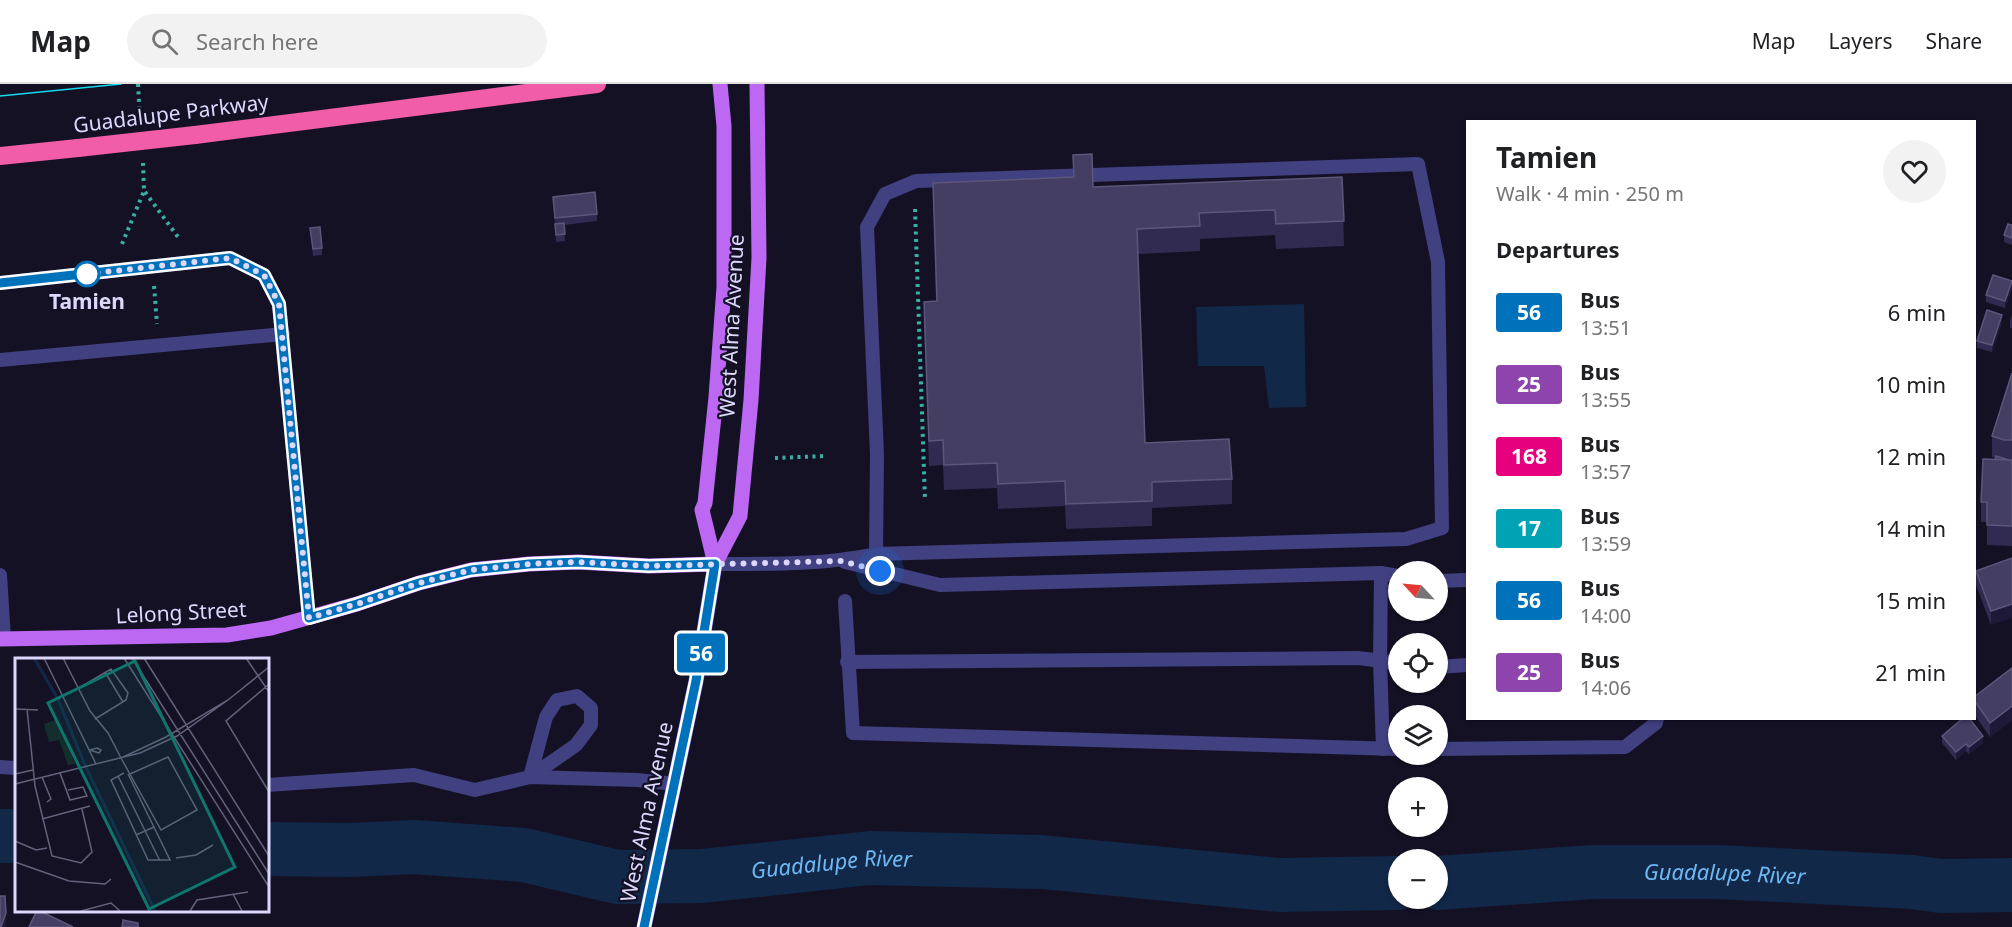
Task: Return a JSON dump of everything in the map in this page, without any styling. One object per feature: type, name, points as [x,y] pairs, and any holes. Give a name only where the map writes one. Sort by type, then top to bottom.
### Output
[{"type":"highway","name":"Guadalupe Parkway","points":[[0,156],[195,135],[597,84]]},
{"type":"main road","name":"West Alma Avenue","points":[[715,564],[702,510],[705,503],[717,397],[724,287],[724,126],[720,84]]},
{"type":"main road","name":"West Alma Avenue","points":[[644,927],[696,681],[715,564],[740,516],[751,400],[759,258],[758,84]]},
{"type":"main road","name":"Lelong Street","points":[[2,639],[227,635],[271,628],[309,618],[419,583],[471,570],[578,562],[649,566],[715,564]]},
{"type":"lane","points":[[715,564],[841,561],[876,554],[1406,539],[1442,528],[1438,272],[1418,164],[916,181],[885,194],[867,227],[877,454],[876,554]]},
{"type":"lane","points":[[0,283],[230,258],[264,275],[279,304],[283,334],[309,618]]},
{"type":"lane","points":[[0,360],[283,334]]},
{"type":"lane","points":[[841,561],[940,585],[1388,574]]},
{"type":"lane","points":[[1382,573],[1380,661],[1383,749]]},
{"type":"lane","points":[[0,575],[2,639]]},
{"type":"lane","points":[[1448,581],[1466,580]]},
{"type":"lane","points":[[845,601],[853,733],[1388,749]]},
{"type":"lane","points":[[847,662],[1347,658],[1388,662]]},
{"type":"lane","points":[[1448,666],[1466,666]]},
{"type":"lane","points":[[577,696],[591,708],[591,725],[576,745],[530,777],[546,717],[557,700],[577,696]]},
{"type":"lane","points":[[1448,748],[1625,747],[1656,723],[1657,720]]},
{"type":"lane","points":[[0,767],[15,768]]},
{"type":"lane","points":[[268,785],[414,775],[475,790],[530,777],[627,780],[673,791]]},
{"type":"path","points":[[144,191],[178,237]]},
{"type":"path","points":[[915,209],[925,500]]},
{"type":"path","points":[[153,266],[154,304],[160,345]]},
{"type":"path","points":[[775,458],[826,456]]},
{"type":"water","points":[[1304,304],[1306,407],[1269,408],[1264,366],[1198,366],[1196,307]]},
{"type":"building","points":[[1092,154],[1093,187],[1342,177],[1344,221],[1276,224],[1275,210],[1199,213],[1200,226],[1137,229],[1145,443],[1229,439],[1232,479],[1152,482],[1152,501],[1066,504],[1065,481],[998,484],[997,463],[944,465],[943,440],[929,441],[924,302],[937,301],[933,183],[1074,177],[1073,155]]},
{"type":"building","points":[[595,192],[597,214],[555,218],[553,197]]},
{"type":"building","points":[[564,223],[565,234],[556,235],[555,224]]},
{"type":"building","points":[[2008,224],[2012,225],[2012,238],[2004,235]]},
{"type":"building","points":[[320,227],[322,248],[313,249],[310,228]]},
{"type":"building","points":[[1993,275],[2012,281],[2005,301],[1986,295]]},
{"type":"building","points":[[1987,310],[2002,315],[1992,345],[1977,341]]},
{"type":"building","points":[[2012,373],[2012,440],[2004,440],[1992,436]]},
{"type":"building","points":[[1996,456],[2009,460],[1995,460]]},
{"type":"building","points":[[1983,459],[2012,460],[2012,526],[1987,525],[1987,502],[1981,502]]},
{"type":"building","points":[[2012,558],[2012,604],[1991,611],[1976,571]]},
{"type":"building","points":[[2012,668],[2012,706],[1990,723],[1976,703],[1976,695]]},
{"type":"building","points":[[1961,720],[1971,720],[1983,736],[1969,747],[1966,744],[1956,752],[1942,736]]},
{"type":"building","points":[[0,896],[5,896],[6,913],[1,927],[0,927]]},
{"type":"building","points":[[36,912],[42,912],[73,927],[29,927]]},
{"type":"building","points":[[123,920],[138,923],[138,927],[122,927]]},
{"type":"waterway","name":"Guadalupe River","points":[[0,836],[15,836]]},
{"type":"waterway","name":"Guadalupe River","points":[[268,849],[351,850],[414,847],[524,855],[617,877],[702,876],[870,858],[1042,862],[1279,885],[1388,883]]},
{"type":"waterway","name":"Guadalupe River","points":[[1448,882],[1593,872],[1719,872],[1911,882],[1941,886],[2012,885]]},
{"type":"tram line","points":[[0,96],[121,84]]},
{"type":"bus line","name":"56","points":[[0,283],[230,258],[264,275],[279,304],[283,334],[309,618],[419,583],[471,570],[578,562],[649,566],[715,564],[696,681],[644,927]]},
{"type":"place","name":"Tamien","points":[[87,274]]},
{"type":"route","points":[[87,274],[230,258],[264,275],[279,304],[283,334],[309,618],[419,583],[471,570],[529,564],[578,562],[649,566],[841,561],[880,571]]}]
